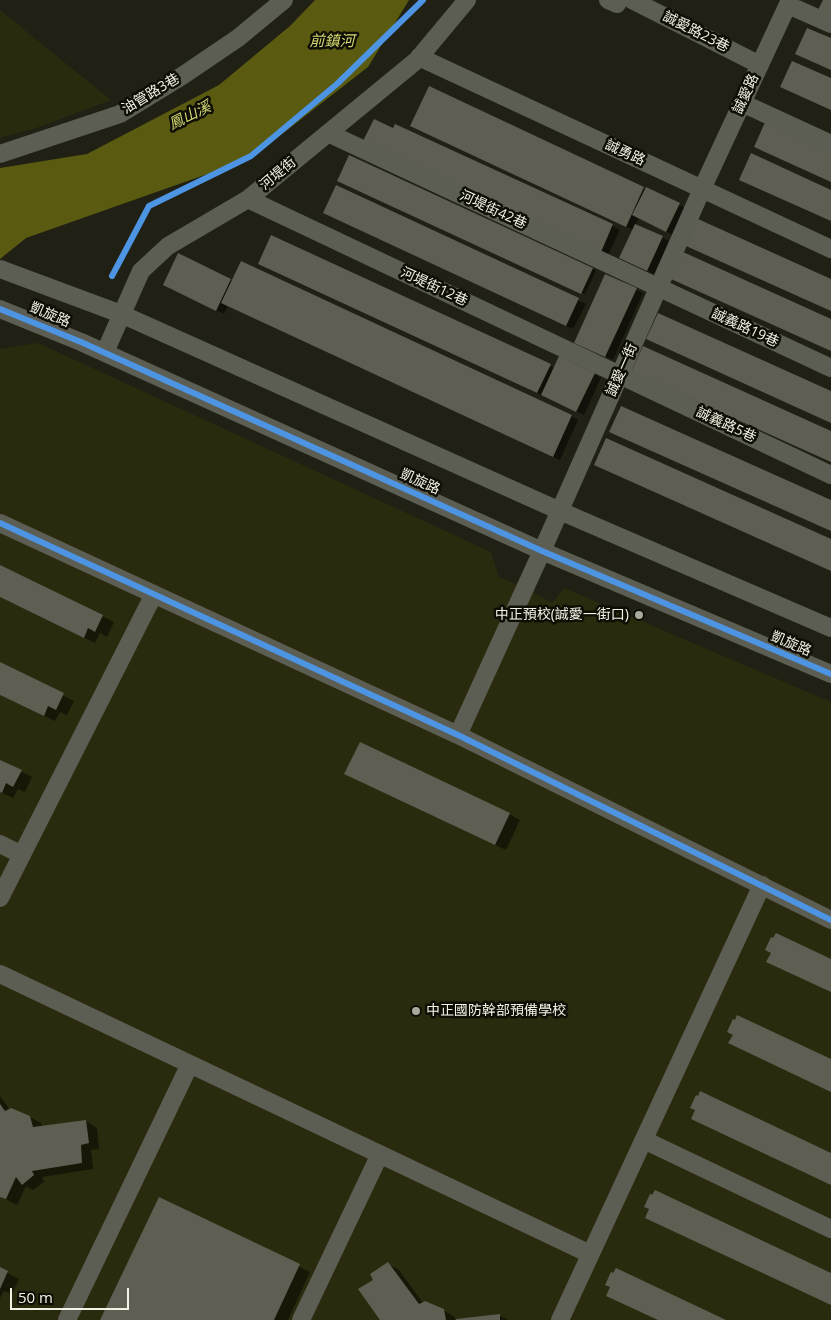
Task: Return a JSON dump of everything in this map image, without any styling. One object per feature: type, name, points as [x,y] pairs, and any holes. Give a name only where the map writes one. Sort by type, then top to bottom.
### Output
[{"type":"street","name":"油管路3巷","points":[[0,154],[120,114],[182,76],[238,38],[284,0]]},
{"type":"street","name":"河堤街","points":[[105,352],[141,271],[168,246],[248,199],[328,133],[419,57],[466,0]]},
{"type":"street","name":"誠愛路23巷","points":[[619,1],[760,64]]},
{"type":"street","name":"誠愛路","points":[[702,189],[789,3]]},
{"type":"street","points":[[789,3],[831,24]]},
{"type":"street","name":"誠勇路","points":[[419,57],[831,249]]},
{"type":"street","points":[[742,104],[831,144]]},
{"type":"street","name":"河堤街42巷","points":[[328,133],[659,287]]},
{"type":"street","name":"誠愛一街","points":[[458,735],[560,511],[702,189]]},
{"type":"street","name":"河堤街12巷","points":[[248,199],[620,375]]},
{"type":"street","name":"凱旋路","points":[[0,269],[121,314],[560,511],[831,628]]},
{"type":"street","name":"誠義路19巷","points":[[659,287],[831,368]]},
{"type":"street","name":"凱旋路","points":[[0,309],[105,352],[542,551],[831,674]]},
{"type":"street","name":"誠義路5巷","points":[[620,375],[831,476]]},
{"type":"street","points":[[0,523],[458,735],[831,920]]},
{"type":"street","points":[[0,898],[154,594]]},
{"type":"street","points":[[0,844],[22,855]]},
{"type":"street","points":[[560,1320],[762,886]]},
{"type":"street","points":[[0,974],[590,1254]]},
{"type":"street","points":[[67,1320],[190,1064]]},
{"type":"street","points":[[644,1140],[831,1229]]},
{"type":"street","points":[[301,1320],[380,1154]]},
{"type":"shaded area","points":[[0,10],[111,100],[36,128],[0,138]]},
{"type":"shaded area","name":"中正國防幹部預備學校","points":[[38,343],[491,552],[499,577],[525,588],[552,603],[564,588],[831,702],[831,1320],[0,1320],[0,349]]},
{"type":"water","name":"前鎮河","points":[[315,0],[409,0],[368,67],[250,159],[26,238],[0,259],[0,168],[87,154],[219,85],[290,26]]},
{"type":"building","points":[[823,0],[831,0],[831,18],[817,12]]},
{"type":"building","points":[[807,28],[831,38],[831,70],[795,54]]},
{"type":"building","points":[[792,61],[831,78],[831,110],[780,87]]},
{"type":"building","points":[[429,86],[644,187],[626,227],[410,126]]},
{"type":"building","points":[[374,119],[393,128],[395,124],[613,224],[601,252],[363,141]]},
{"type":"building","points":[[766,120],[831,150],[831,182],[754,147]]},
{"type":"building","points":[[751,153],[831,190],[831,221],[739,180]]},
{"type":"building","points":[[349,155],[593,268],[581,294],[337,181]]},
{"type":"building","points":[[336,185],[579,298],[566,326],[323,213]]},
{"type":"building","points":[[646,187],[680,203],[666,232],[632,215]]},
{"type":"building","points":[[698,219],[831,279],[831,311],[686,246]]},
{"type":"building","points":[[635,224],[663,236],[647,271],[619,258]]},
{"type":"building","points":[[271,235],[551,364],[537,393],[258,264]]},
{"type":"building","points":[[683,252],[831,319],[831,351],[671,279]]},
{"type":"building","points":[[178,253],[231,279],[216,311],[163,285]]},
{"type":"building","points":[[241,261],[572,415],[553,457],[221,303]]},
{"type":"building","points":[[605,274],[637,288],[605,357],[574,343]]},
{"type":"building","points":[[658,313],[831,391],[831,423],[646,339]]},
{"type":"building","points":[[643,346],[831,431],[831,462],[631,372]]},
{"type":"building","points":[[559,356],[595,373],[576,412],[541,395]]},
{"type":"building","points":[[621,406],[831,500],[831,531],[609,432]]},
{"type":"building","points":[[606,438],[831,539],[831,571],[594,465]]},
{"type":"building","points":[[0,565],[103,615],[95,632],[88,628],[84,638],[0,597]]},
{"type":"building","points":[[0,662],[64,693],[56,710],[48,706],[44,716],[0,695]]},
{"type":"building","points":[[360,742],[510,813],[495,845],[344,774]]},
{"type":"building","points":[[0,760],[22,770],[13,787],[6,783],[2,793],[0,792]]},
{"type":"building","points":[[776,933],[831,959],[831,992],[766,962],[771,953],[765,950],[771,937],[773,938]]},
{"type":"building","points":[[737,1015],[831,1059],[831,1092],[728,1043],[733,1035],[727,1032]]},
{"type":"building","points":[[700,1091],[831,1153],[831,1185],[691,1119],[695,1110],[690,1108]]},
{"type":"building","points":[[0,1104],[5,1111],[11,1108],[30,1116],[33,1127],[86,1120],[89,1143],[81,1145],[82,1163],[32,1171],[34,1175],[22,1185],[16,1177],[6,1199],[0,1197]]},
{"type":"building","points":[[655,1190],[831,1273],[831,1305],[645,1218],[649,1209],[644,1207],[650,1194],[652,1195]]},
{"type":"building","points":[[159,1197],[300,1264],[274,1320],[100,1320]]},
{"type":"building","points":[[388,1262],[419,1304],[425,1301],[444,1309],[446,1320],[380,1320],[358,1289],[373,1280],[370,1274]]},
{"type":"building","points":[[0,1267],[8,1271],[0,1289]]},
{"type":"building","points":[[616,1268],[726,1320],[658,1320],[606,1296],[610,1287],[605,1285],[611,1272],[613,1273]]},
{"type":"building","points":[[500,1314],[500,1320],[456,1320],[456,1319]]},
{"type":"cycle path","points":[[112,276],[149,206],[251,156],[337,84],[423,0]]},
{"type":"cycle path","points":[[0,309],[81,342],[542,551],[831,674]]},
{"type":"cycle path","points":[[0,523],[458,735],[831,920]]},
{"type":"place","name":"中正預校(誠愛一街口)","points":[[639,615]]},
{"type":"place","name":"中正國防幹部預備學校","points":[[416,1011]]},
{"type":"water label","name":"鳳山溪","points":[[190,116]]}]
